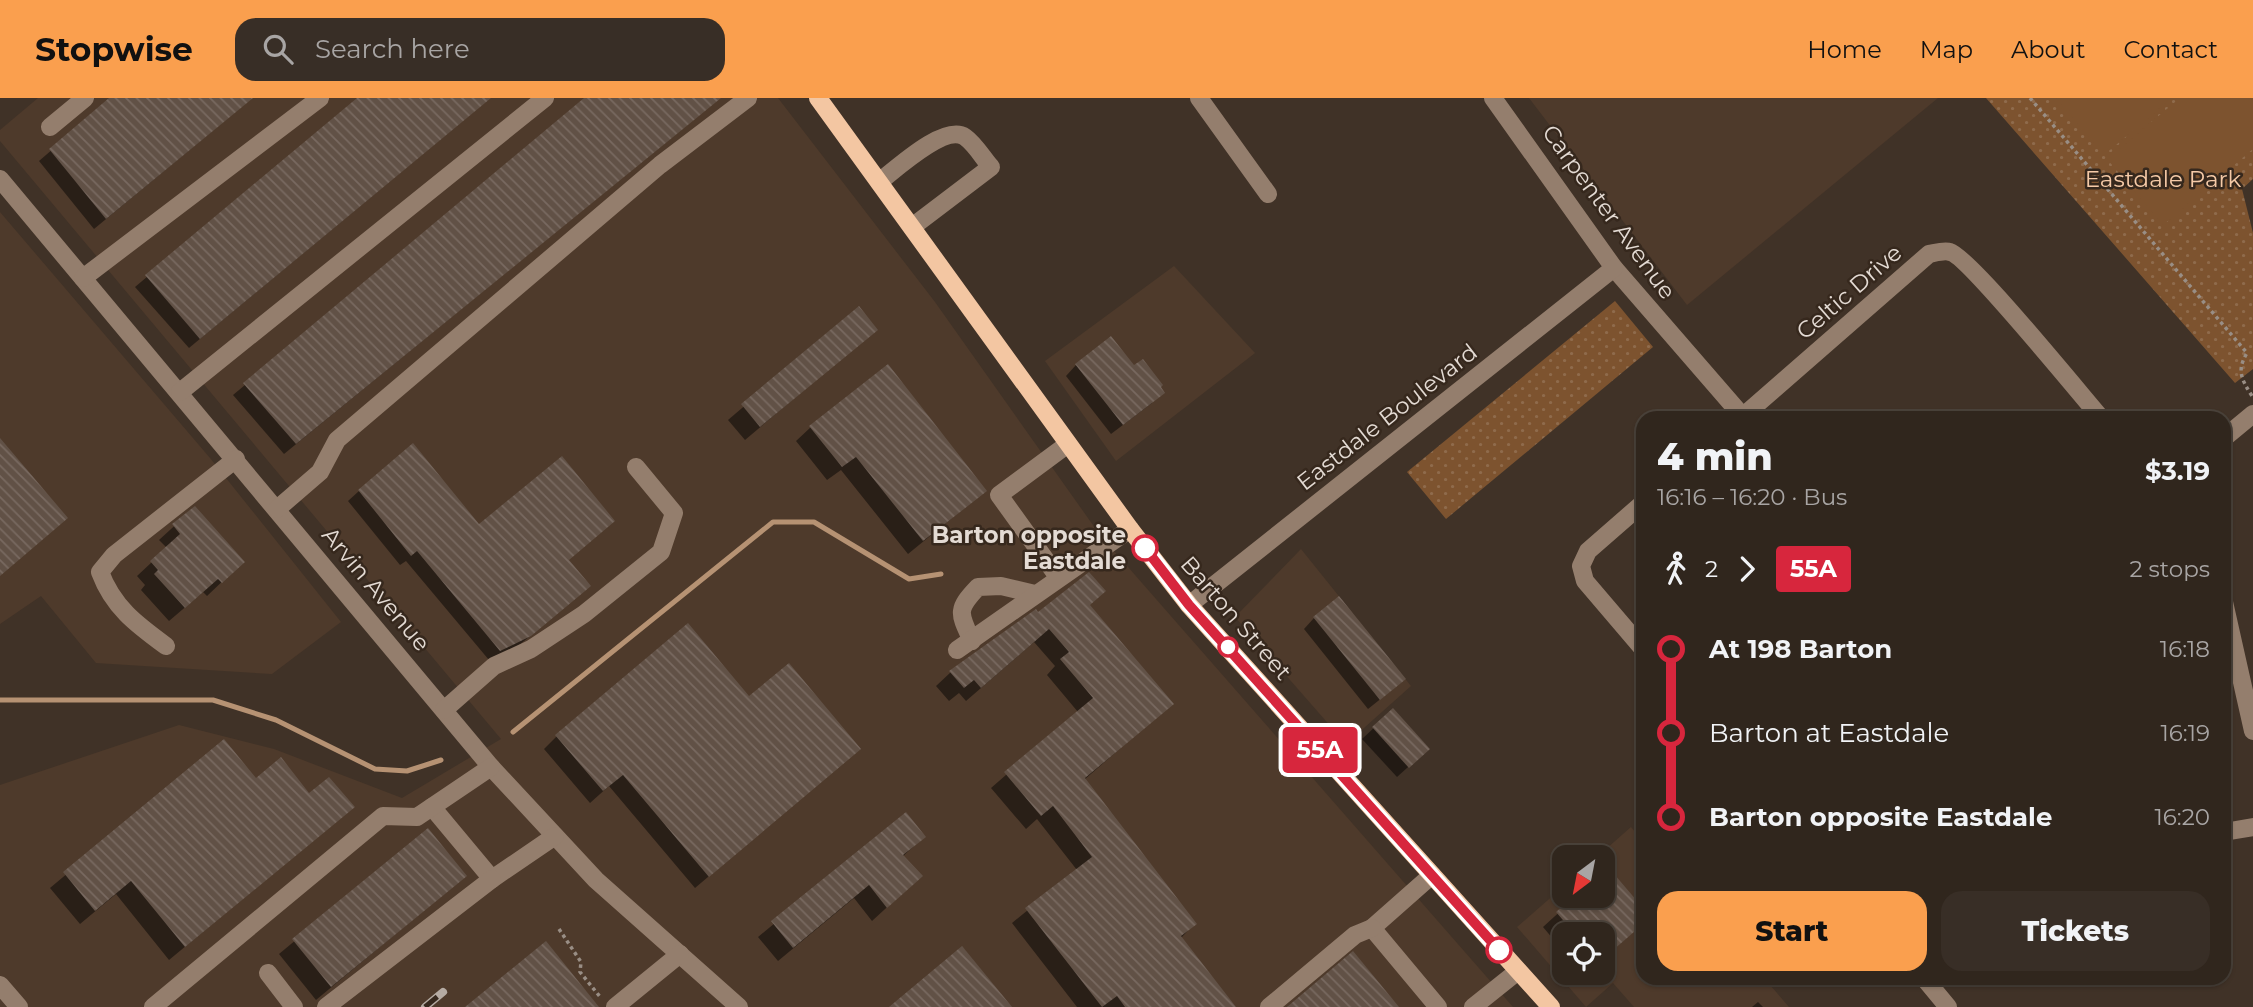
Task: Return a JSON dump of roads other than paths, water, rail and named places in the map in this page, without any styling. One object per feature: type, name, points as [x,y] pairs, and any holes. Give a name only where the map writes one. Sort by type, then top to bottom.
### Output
[{"type":"main road","name":"Barton Street","points":[[818,98],[1130,529],[1189,605],[1551,1007]]},
{"type":"street","points":[[50,127],[85,98]]},
{"type":"street","points":[[83,278],[320,98]]},
{"type":"street","points":[[180,392],[545,98]]},
{"type":"street","points":[[277,509],[320,472],[337,440],[660,165],[748,98]]},
{"type":"street","points":[[1199,98],[1268,194]]},
{"type":"street","name":"Carpenter Avenue","points":[[1493,98],[1614,268],[1736,411]]},
{"type":"street","points":[[879,182],[940,136],[955,133],[965,137],[991,167],[912,227]]},
{"type":"street","name":"Arvin Avenue","points":[[0,179],[491,767],[596,880],[738,1007]]},
{"type":"street","name":"Celtic Drive","points":[[1750,411],[1928,254],[1950,252],[1964,261],[2000,300],[2095,411]]},
{"type":"street","name":"Eastdale Boulevard","points":[[1189,605],[1614,268]]},
{"type":"street","points":[[2231,433],[2253,414]]},
{"type":"street","points":[[1058,577],[999,495],[1068,444]]},
{"type":"street","points":[[166,646],[126,616],[108,595],[100,572],[114,555],[236,459]]},
{"type":"street","points":[[444,710],[494,666],[531,649],[584,614],[661,552],[674,513],[636,467]]},
{"type":"street","points":[[1636,509],[1588,551],[1581,566],[1585,581],[1636,641]]},
{"type":"street","points":[[1035,594],[1001,586],[978,587],[961,605],[964,646],[1035,594],[1058,577],[1130,529]]},
{"type":"street","points":[[2231,633],[2253,731]]},
{"type":"street","points":[[153,1007],[383,816],[417,817],[491,767]]},
{"type":"street","points":[[432,807],[492,880]]},
{"type":"street","points":[[2231,831],[2253,827]]},
{"type":"street","points":[[326,1007],[492,880],[555,836]]},
{"type":"street","points":[[1269,1007],[1355,935],[1372,928],[1432,875]]},
{"type":"street","points":[[1372,928],[1438,1007]]},
{"type":"street","points":[[610,1005],[680,954]]},
{"type":"street","points":[[1473,1007],[1518,971]]},
{"type":"street","points":[[268,973],[294,1007]]},
{"type":"street","points":[[0,985],[19,1007]]},
{"type":"street","points":[[1930,985],[1948,1007]]},
{"type":"waterway","points":[[513,732],[773,522],[814,522],[909,579],[941,574]]},
{"type":"waterway","points":[[0,700],[213,700],[276,720],[375,769],[407,771],[441,760]]},
{"type":"railway","points":[[425,1007],[443,992]]},
{"type":"place","name":"Barton opposite Eastdale","points":[[1145,548]]},
{"type":"park label","name":"Eastdale Park","points":[[2163,179]]}]
